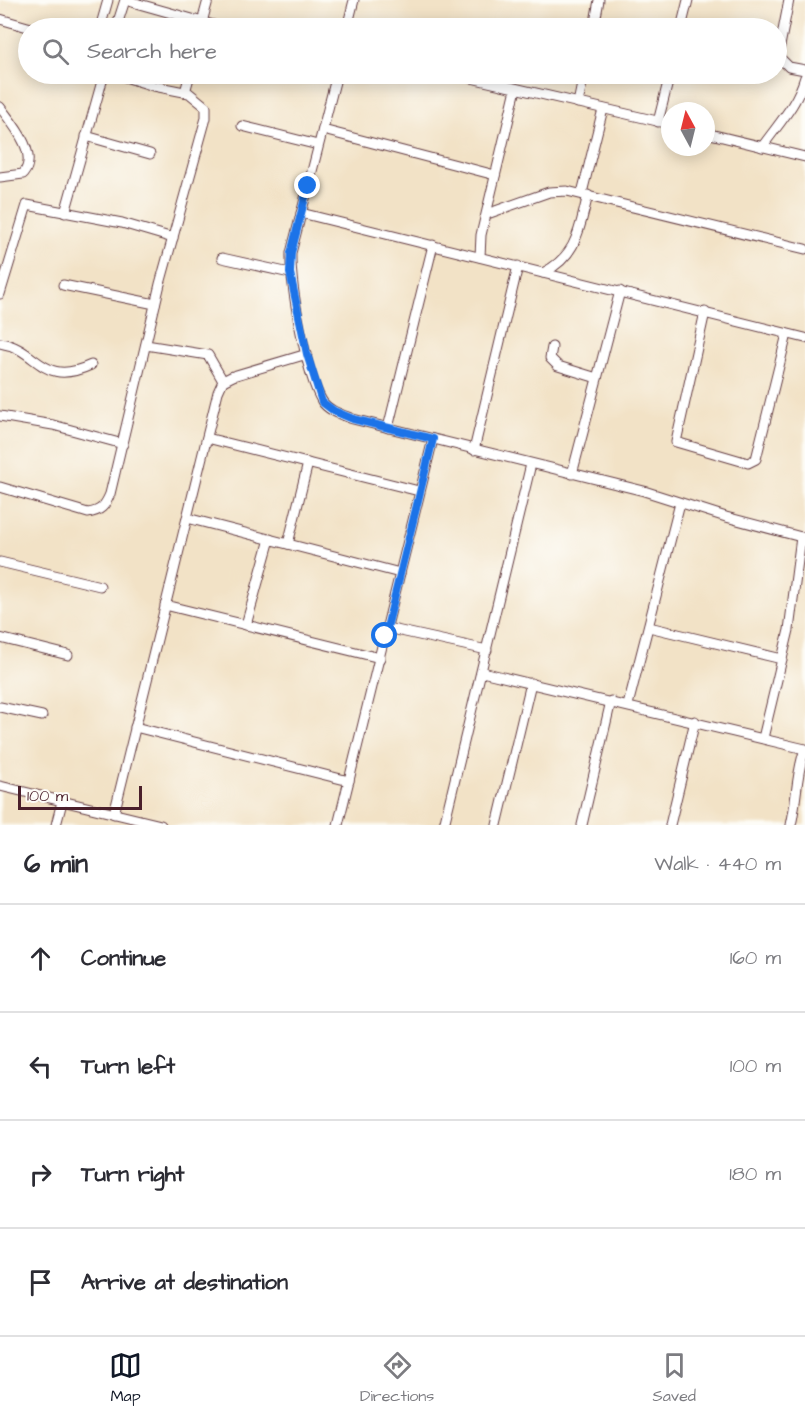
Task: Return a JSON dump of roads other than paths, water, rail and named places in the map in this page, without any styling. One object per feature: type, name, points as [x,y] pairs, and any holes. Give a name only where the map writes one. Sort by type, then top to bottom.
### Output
[{"type":"street","points":[[103,18],[108,0]]},
{"type":"street","points":[[119,18],[124,0],[177,18]]},
{"type":"street","points":[[203,18],[208,0]]},
{"type":"street","points":[[350,18],[354,0]]},
{"type":"street","points":[[596,18],[599,0]]},
{"type":"street","points":[[684,18],[688,0]]},
{"type":"street","points":[[785,18],[789,0]]},
{"type":"street","points":[[0,19],[18,24]]},
{"type":"street","points":[[787,65],[805,70]]},
{"type":"street","points":[[762,147],[790,112],[800,95],[805,77]]},
{"type":"street","points":[[65,213],[101,84]]},
{"type":"street","points":[[1,491],[88,513],[98,512],[106,505],[123,444],[155,304],[206,118],[206,107],[199,98],[185,92],[148,84]]},
{"type":"street","points":[[185,92],[187,84]]},
{"type":"street","points":[[334,84],[291,253],[290,273],[307,354],[322,402],[334,411],[353,419],[572,474],[803,537],[789,630],[764,738]]},
{"type":"street","points":[[495,84],[661,122]]},
{"type":"street","points":[[578,103],[582,84]]},
{"type":"street","points":[[658,122],[668,84]]},
{"type":"street","points":[[480,257],[495,175],[516,89]]},
{"type":"street","points":[[0,107],[22,139],[27,163],[23,174],[0,177]]},
{"type":"street","points":[[543,273],[568,255],[575,242],[603,109]]},
{"type":"street","points":[[242,126],[318,145]]},
{"type":"street","points":[[322,130],[495,175]]},
{"type":"street","points":[[715,135],[805,157]]},
{"type":"street","points":[[86,136],[150,154]]},
{"type":"street","points":[[487,214],[549,192],[585,194],[805,249]]},
{"type":"street","points":[[0,294],[24,208],[27,205],[122,223],[173,238]]},
{"type":"street","points":[[301,213],[805,338]]},
{"type":"street","points":[[388,428],[433,245]]},
{"type":"street","points":[[222,258],[290,273]]},
{"type":"street","points":[[474,450],[518,266]]},
{"type":"street","points":[[63,285],[155,304]]},
{"type":"street","points":[[572,474],[620,291]]},
{"type":"street","points":[[705,312],[676,442],[748,463],[756,459],[788,334]]},
{"type":"street","points":[[0,343],[16,346],[42,368],[75,372],[91,365]]},
{"type":"street","points":[[114,814],[223,381],[208,355],[146,345]]},
{"type":"street","points":[[552,347],[550,358],[558,366],[597,378]]},
{"type":"street","points":[[223,381],[248,370],[307,354]]},
{"type":"street","points":[[0,416],[53,425],[123,444]]},
{"type":"street","points":[[207,438],[419,491]]},
{"type":"street","points":[[338,825],[433,439]]},
{"type":"street","points":[[288,544],[308,463]]},
{"type":"street","points":[[444,825],[531,464]]},
{"type":"street","points":[[628,705],[680,503]]},
{"type":"street","points":[[187,518],[400,573]]},
{"type":"street","points":[[246,625],[270,539]]},
{"type":"street","points":[[0,562],[100,586]]},
{"type":"street","points":[[165,605],[380,658]]},
{"type":"street","points":[[649,627],[782,659]]},
{"type":"street","points":[[387,628],[487,650]]},
{"type":"street","points":[[0,638],[68,655]]},
{"type":"street","points":[[482,672],[805,749],[799,767],[791,825]]},
{"type":"street","points":[[497,825],[531,683]]},
{"type":"street","points":[[582,825],[611,701]]},
{"type":"street","points":[[0,706],[42,717]]},
{"type":"street","points":[[670,825],[695,721]]},
{"type":"street","points":[[135,727],[349,781]]},
{"type":"street","points":[[0,786],[149,824],[161,825]]},
{"type":"street","points":[[56,825],[62,802]]},
{"type":"street","points":[[794,815],[805,817]]}]
